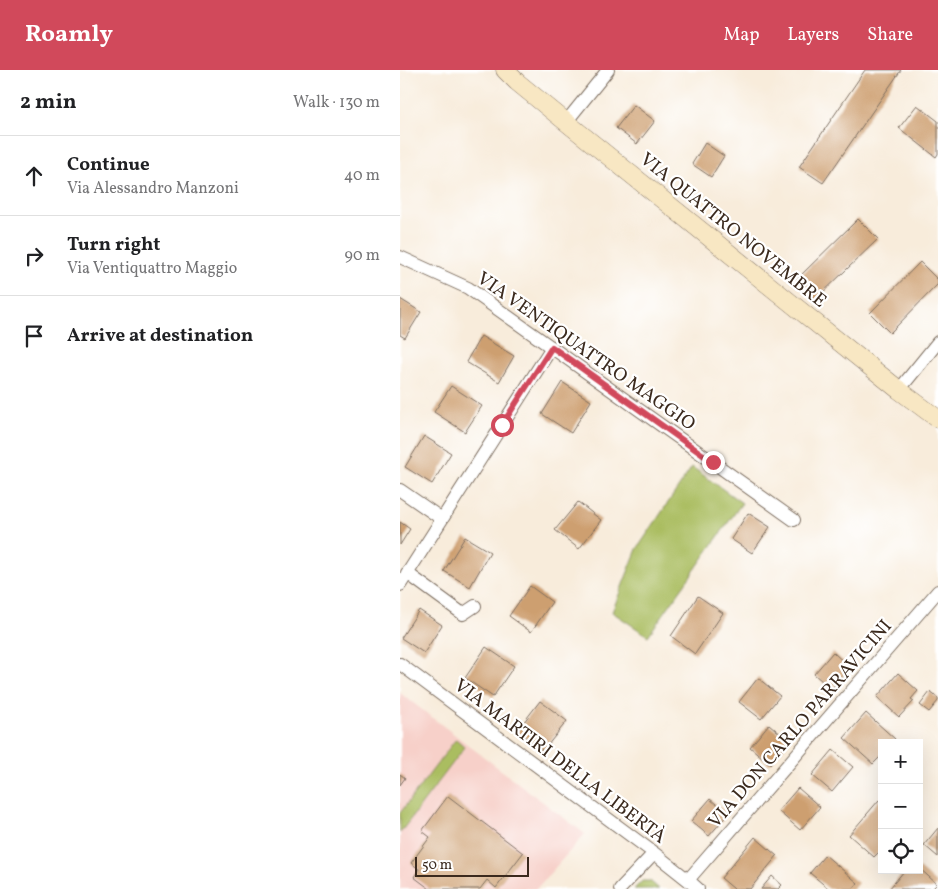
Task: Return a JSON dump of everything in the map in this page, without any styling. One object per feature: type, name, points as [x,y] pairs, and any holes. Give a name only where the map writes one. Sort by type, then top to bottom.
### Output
[{"type":"street","name":"VIA QUATTRO NOVEMBRE","points":[[505,70],[566,122],[899,390],[938,419]]},
{"type":"street","points":[[566,122],[608,70]]},
{"type":"street","name":"VIA VENTIQUATTRO MAGGIO","points":[[400,257],[468,288],[794,520]]},
{"type":"street","points":[[899,390],[938,342]]},
{"type":"street","points":[[475,606],[463,614],[404,579],[552,347]]},
{"type":"street","points":[[400,490],[442,519]]},
{"type":"street","name":"VIA DON CARLO PARRAVICINI","points":[[693,884],[938,591]]},
{"type":"street","name":"VIA MARTIRI DELLA LIBERTÀ","points":[[400,664],[693,884]]},
{"type":"street","points":[[620,889],[654,853]]},
{"type":"shaded area","points":[[400,693],[585,834],[536,889],[400,889]]},
{"type":"green space","points":[[692,467],[742,503],[648,636],[612,612],[637,549]]},
{"type":"green space","points":[[456,739],[465,747],[400,833],[400,813]]},
{"type":"green space","points":[[642,881],[650,881],[659,889],[634,889]]},
{"type":"building","points":[[865,70],[901,70],[823,183],[799,167]]},
{"type":"building","points":[[634,105],[655,121],[637,144],[616,128]]},
{"type":"building","points":[[917,105],[938,121],[938,154],[936,157],[899,128]]},
{"type":"building","points":[[705,143],[724,156],[711,177],[692,164]]},
{"type":"building","points":[[858,219],[878,239],[815,300],[796,280]]},
{"type":"building","points":[[920,262],[938,280],[938,284],[890,333],[870,313]]},
{"type":"building","points":[[400,299],[421,312],[405,338],[400,335]]},
{"type":"building","points":[[481,336],[514,356],[499,382],[466,362]]},
{"type":"building","points":[[562,382],[591,401],[571,433],[542,414]]},
{"type":"building","points":[[451,386],[482,406],[465,432],[434,412]]},
{"type":"building","points":[[424,436],[451,453],[432,484],[405,467]]},
{"type":"building","points":[[578,502],[601,520],[579,549],[555,530]]},
{"type":"building","points":[[748,513],[770,527],[752,553],[731,539]]},
{"type":"building","points":[[400,522],[410,529],[400,545]]},
{"type":"building","points":[[465,537],[490,552],[470,587],[444,571]]},
{"type":"building","points":[[530,586],[552,602],[531,632],[509,616]]},
{"type":"building","points":[[698,596],[723,613],[695,654],[671,636]]},
{"type":"building","points":[[419,610],[442,625],[424,653],[401,638]]},
{"type":"building","points":[[486,647],[514,666],[493,697],[465,678]]},
{"type":"building","points":[[833,652],[850,668],[831,689],[814,674]]},
{"type":"building","points":[[898,673],[918,691],[911,699],[914,701],[899,717],[877,697]]},
{"type":"building","points":[[758,678],[780,696],[761,719],[739,702]]},
{"type":"building","points":[[930,692],[938,698],[938,701],[929,712],[920,705]]},
{"type":"building","points":[[540,701],[567,721],[543,751],[517,731]]},
{"type":"building","points":[[866,713],[895,739],[878,739],[878,759],[873,764],[844,738]]},
{"type":"building","points":[[769,724],[789,741],[770,764],[750,747]]},
{"type":"building","points":[[833,750],[853,767],[832,792],[812,775]]},
{"type":"building","points":[[400,774],[405,778],[400,785]]},
{"type":"building","points":[[798,788],[820,807],[800,830],[778,811]]},
{"type":"building","points":[[448,796],[523,853],[496,888],[487,880],[480,889],[430,889],[414,877],[419,869],[411,863],[430,837],[422,831]]},
{"type":"building","points":[[710,799],[728,814],[709,836],[691,821]]},
{"type":"building","points":[[878,801],[878,853],[874,857],[849,835]]},
{"type":"building","points":[[938,828],[938,857],[924,845]]},
{"type":"building","points":[[755,837],[777,856],[750,889],[734,889],[721,878]]},
{"type":"building","points":[[825,855],[858,883],[853,889],[829,889],[810,873]]},
{"type":"building","points":[[923,872],[937,884],[932,889],[889,889],[902,874],[923,874]]},
{"type":"building","points":[[772,876],[782,885],[778,889],[761,889]]},
{"type":"route","points":[[502,425],[552,347],[713,462]]}]
